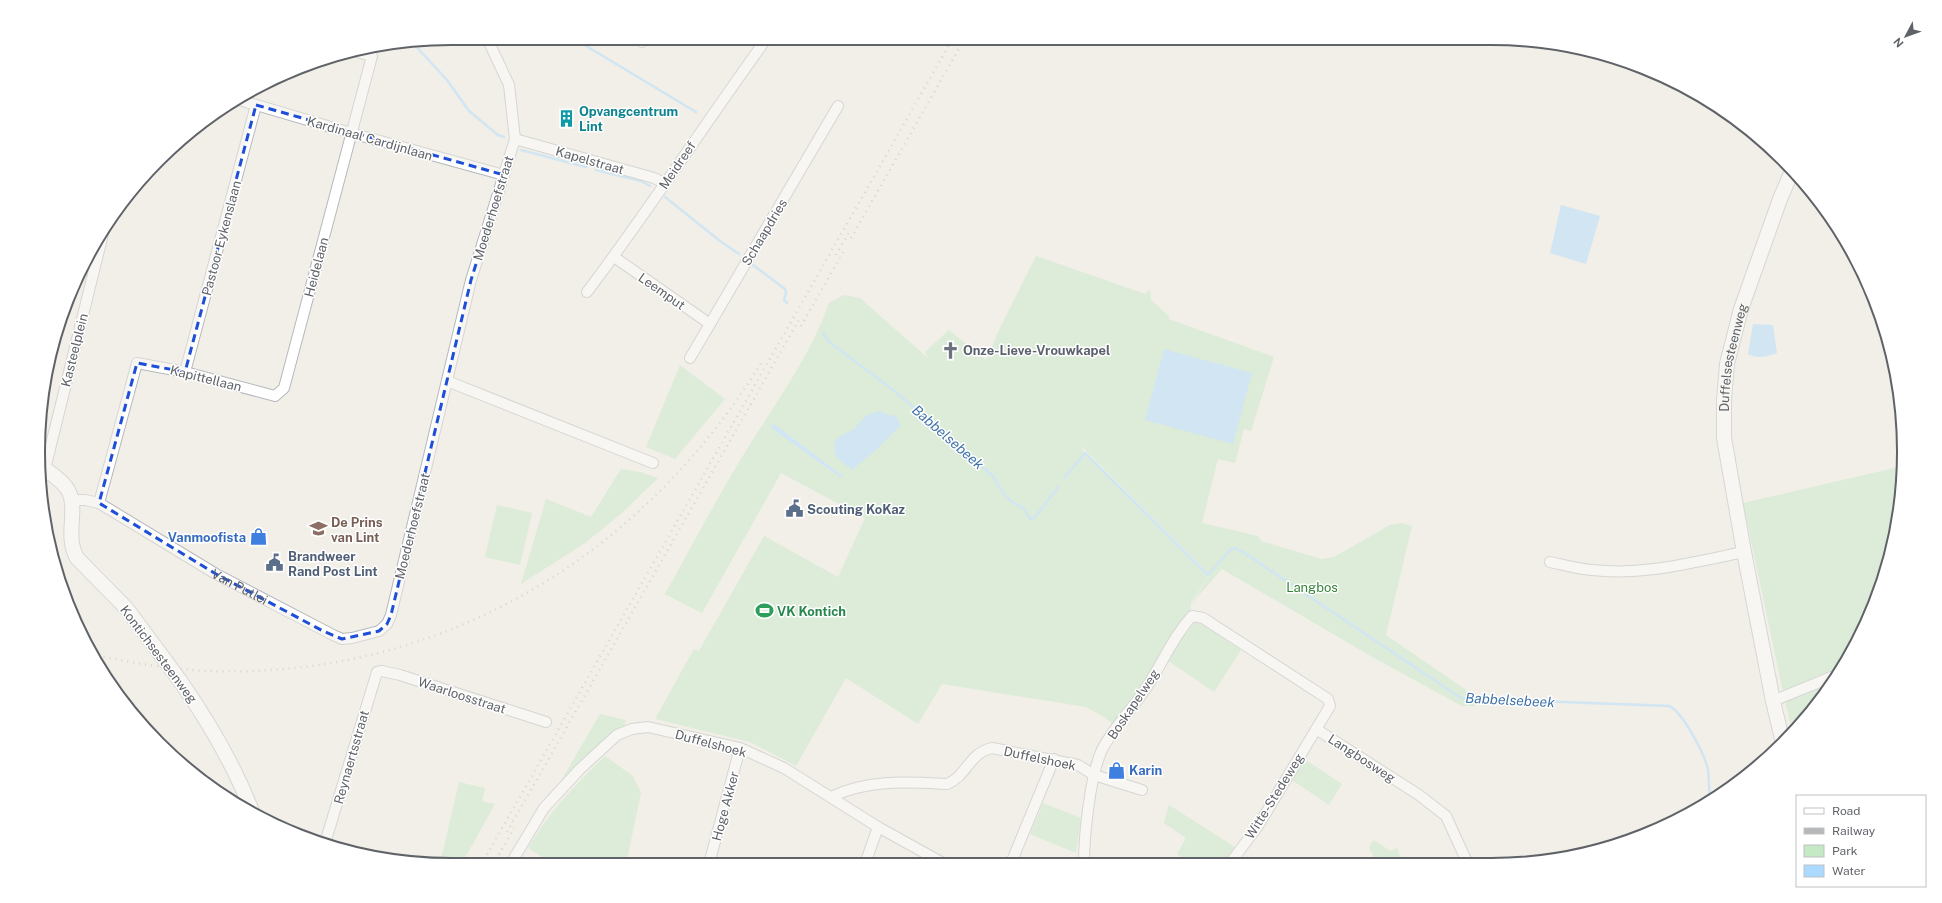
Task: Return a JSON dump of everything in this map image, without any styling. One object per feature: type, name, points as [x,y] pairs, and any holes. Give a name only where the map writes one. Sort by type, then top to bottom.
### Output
[{"type":"street","name":"Moederhoefstraat","points":[[387,624],[391,615],[471,280],[515,139],[510,85],[490,45]]},
{"type":"street","name":"Meidreef","points":[[587,292],[614,257],[711,114],[762,45]]},
{"type":"street","name":"Heidelaan","points":[[275,396],[284,388],[372,56],[366,54]]},
{"type":"street","name":"Kardinaal Cardijnlaan","points":[[244,102],[351,133],[504,175]]},
{"type":"street","name":"Pastoor Eykenslaan","points":[[185,372],[256,105]]},
{"type":"street","name":"Schaapdries","points":[[690,358],[838,106]]},
{"type":"street","name":"Kapelstraat","points":[[515,139],[654,178],[664,184]]},
{"type":"street","name":"Duffelsesteenweg","points":[[1781,736],[1744,552],[1724,438],[1727,364],[1744,302],[1790,176]]},
{"type":"street","name":"Kasteelplein","points":[[45,455],[99,247]]},
{"type":"street","name":"Leemput","points":[[614,257],[710,324]]},
{"type":"street","name":"Kapittellaan","points":[[99,503],[137,362],[185,372],[275,396]]},
{"type":"street","points":[[447,381],[653,463]]},
{"type":"street","points":[[46,470],[64,484],[72,500]]},
{"type":"street","name":"Van Putlei","points":[[72,500],[85,500],[99,503],[216,574],[323,631],[342,638],[352,638],[379,631],[387,624]]},
{"type":"street","name":"Kontichsesteenweg","points":[[72,500],[71,548],[76,558],[127,609],[181,682],[212,727],[230,762],[249,804]]},
{"type":"street","points":[[1550,562],[1592,570],[1628,571],[1661,569],[1744,552]]},
{"type":"street","name":"Langbosweg","points":[[1192,616],[1203,618],[1328,699],[1330,706],[1316,729],[1419,795],[1444,814],[1465,858]]},
{"type":"street","name":"Boskapelweg","points":[[1094,775],[1105,746],[1117,727],[1138,703],[1172,642],[1182,627],[1192,616]]},
{"type":"street","name":"Waarloosstraat","points":[[378,672],[382,670],[400,675],[546,722]]},
{"type":"street","name":"Reynaertsstraat","points":[[327,838],[378,672]]},
{"type":"street","points":[[1773,701],[1827,679]]},
{"type":"street","name":"Duffelshoek","points":[[514,858],[544,808],[580,769],[611,740],[627,730],[648,727],[740,748],[784,768],[831,797],[847,789],[892,781],[947,784],[955,781],[974,757],[983,750],[992,748],[1054,759],[1078,765],[1094,775],[1142,790]]},
{"type":"street","name":"Witte-Stedeweg","points":[[1234,858],[1258,826],[1316,729]]},
{"type":"street","name":"Hoge Akker","points":[[711,858],[740,748]]},
{"type":"street","points":[[1013,858],[1054,759]]},
{"type":"street","points":[[1084,858],[1094,775]]},
{"type":"street","points":[[831,797],[878,827],[934,858]]},
{"type":"street","points":[[867,858],[878,827]]},
{"type":"highlighted area","points":[[256,105],[504,175],[471,280],[391,615],[387,624],[379,631],[342,639],[323,631],[216,574],[99,503],[137,363],[185,372]]},
{"type":"green space","name":"Langbos","points":[[1036,256],[1145,294],[1150,289],[1151,300],[1169,316],[1169,319],[1274,357],[1251,431],[1244,429],[1235,463],[1218,459],[1202,523],[1258,536],[1261,541],[1321,559],[1334,557],[1390,525],[1402,523],[1412,526],[1386,635],[1472,694],[1475,706],[1462,706],[1374,658],[1222,569],[1192,603],[1210,575],[1080,445],[1086,455],[1208,577],[1191,603],[1190,613],[1178,625],[1150,676],[1115,726],[1104,717],[1086,707],[942,684],[918,724],[846,678],[796,766],[750,742],[655,719],[694,649],[699,651],[764,536],[838,577],[865,518],[781,473],[702,613],[665,594],[727,482],[803,359],[822,322],[829,303],[844,295],[860,298],[929,359],[925,352],[949,330],[986,360],[999,330]],"holes":[[[773,423],[843,476],[841,478],[771,428]]]},
{"type":"green space","points":[[680,365],[725,399],[675,459],[646,447]]},
{"type":"green space","points":[[1896,468],[1894,505],[1883,557],[1866,607],[1843,655],[1832,671],[1783,692],[1743,503]]},
{"type":"green space","points":[[621,469],[640,472],[658,478],[622,513],[585,543],[521,584],[546,499],[591,517]]},
{"type":"green space","points":[[497,505],[532,513],[520,565],[485,557]]},
{"type":"green space","points":[[1199,622],[1241,650],[1214,692],[1167,660],[1194,623]]},
{"type":"green space","points":[[1823,684],[1796,720],[1790,723],[1785,700]]},
{"type":"green space","points":[[600,714],[626,720],[624,726],[608,736],[563,782],[561,781]]},
{"type":"green space","points":[[605,756],[633,776],[641,793],[627,858],[544,858],[528,848],[563,799]]},
{"type":"green space","points":[[1301,757],[1342,784],[1329,805],[1289,778]]},
{"type":"green space","points":[[459,782],[485,788],[482,801],[495,804],[465,858],[441,858]]},
{"type":"green space","points":[[1043,803],[1081,818],[1076,853],[1030,834]]},
{"type":"green space","points":[[1169,805],[1238,849],[1231,858],[1183,858],[1177,854],[1186,838],[1164,823]]},
{"type":"green space","points":[[1373,840],[1391,851],[1397,848],[1401,858],[1374,858],[1369,847]]},
{"type":"water","points":[[1561,205],[1600,216],[1586,264],[1550,253]]},
{"type":"water","points":[[1753,324],[1773,325],[1777,353],[1762,357],[1755,357],[1748,354]]},
{"type":"water","points":[[1164,349],[1252,373],[1233,444],[1145,420]]},
{"type":"water","points":[[879,411],[891,416],[895,415],[901,425],[876,450],[852,470],[836,457],[834,447],[835,441],[855,428],[867,415]]},
{"type":"water","points":[[773,423],[843,476],[841,478],[771,428]]},
{"type":"waterway","points":[[585,45],[696,112]]},
{"type":"waterway","name":"Babbelsebeek","points":[[416,47],[447,80],[469,111],[498,135],[504,137]]},
{"type":"waterway","name":"Babbelsebeek","points":[[521,150],[586,167]]},
{"type":"waterway","name":"Babbelsebeek","points":[[596,170],[641,181],[650,186]]},
{"type":"waterway","name":"Babbelsebeek","points":[[665,197],[720,241],[739,254]]},
{"type":"waterway","name":"Babbelsebeek","points":[[753,265],[785,289],[786,293],[784,300],[787,303]]},
{"type":"waterway","name":"Babbelsebeek","points":[[823,333],[829,342],[897,393],[993,476],[1007,498],[1023,509],[1028,514],[1030,519],[1035,517],[1059,486]]},
{"type":"waterway","name":"Babbelsebeek","points":[[1064,478],[1085,453],[1208,575],[1230,550],[1235,548],[1241,551]]},
{"type":"waterway","name":"Babbelsebeek","points":[[1243,552],[1461,698],[1669,706],[1681,716],[1703,755],[1708,770],[1710,793]]},
{"type":"railway","points":[[485,858],[949,45]]},
{"type":"railway","points":[[851,238],[961,45]]},
{"type":"railway","points":[[836,255],[851,229]]},
{"type":"railway","points":[[801,326],[843,252]]},
{"type":"railway","points":[[507,832],[800,318]]},
{"type":"railway","points":[[99,656],[150,665],[209,671],[295,668],[377,653],[455,628],[528,592],[596,547],[659,492],[714,430],[763,360]]},
{"type":"railway","points":[[497,858],[514,828]]},
{"type":"place","name":"Opvangcentrum Lint","points":[[566,118]]},
{"type":"place","name":"Onze-Lieve-Vrouwkapel","points":[[950,350]]},
{"type":"place","name":"Scouting KoKaz","points":[[794,509]]},
{"type":"place","name":"De Prins van Lint","points":[[318,529]]},
{"type":"place","name":"Vanmoofista","points":[[259,537]]},
{"type":"place","name":"Brandweer Rand Post Lint","points":[[275,563]]},
{"type":"place","name":"VK Kontich","points":[[764,611]]},
{"type":"place","name":"Karin","points":[[1116,770]]}]
